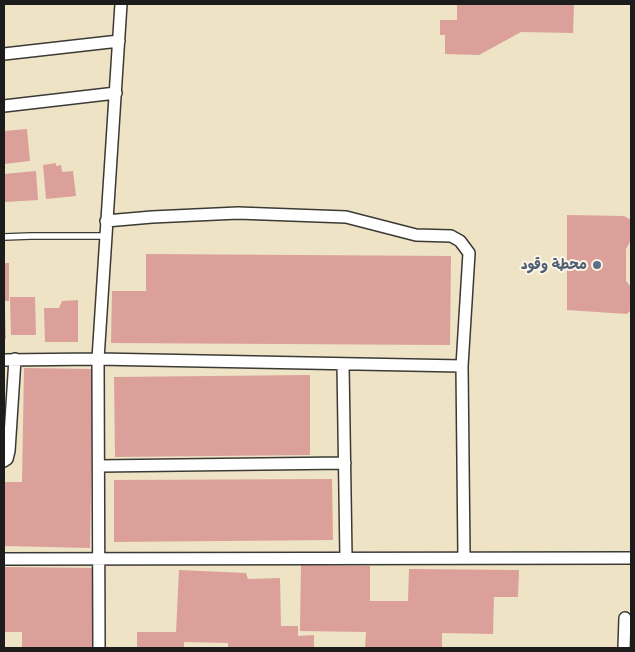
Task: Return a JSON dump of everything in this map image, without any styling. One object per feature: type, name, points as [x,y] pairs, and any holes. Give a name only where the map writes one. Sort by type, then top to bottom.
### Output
[{"type":"street","points":[[99,648],[98,359],[121,4]]},
{"type":"street","points":[[4,54],[119,42]]},
{"type":"street","points":[[4,106],[116,93]]},
{"type":"street","points":[[106,221],[238,213],[346,217],[416,235],[451,236],[460,241],[468,254],[462,366],[464,558]]},
{"type":"street","points":[[4,461],[7,459],[9,451],[9,360],[98,359],[462,366]]},
{"type":"street","points":[[343,364],[346,558]]},
{"type":"street","points":[[99,466],[345,463]]},
{"type":"street","points":[[4,559],[631,558]]},
{"type":"street","points":[[624,648],[625,618]]},
{"type":"lane","points":[[4,238],[105,236]]},
{"type":"building","points":[[457,4],[574,4],[573,33],[521,32],[479,55],[445,54],[445,35],[440,35],[440,20],[457,20]]},
{"type":"building","points":[[27,129],[30,161],[4,164],[4,131]]},
{"type":"building","points":[[56,163],[56,166],[61,165],[62,172],[73,171],[76,196],[46,199],[43,165]]},
{"type":"building","points":[[36,171],[38,200],[5,202],[4,174]]},
{"type":"building","name":"محطة وقود","points":[[567,215],[624,216],[631,220],[631,240],[626,249],[626,281],[631,287],[631,310],[627,314],[567,310]]},
{"type":"building","points":[[146,254],[451,256],[450,345],[111,343],[112,291],[146,291]]},
{"type":"building","points":[[4,263],[9,263],[9,301],[4,301]]},
{"type":"building","points":[[10,297],[35,297],[36,335],[11,335]]},
{"type":"building","points":[[78,300],[78,342],[45,342],[44,308],[59,308],[62,301]]},
{"type":"building","points":[[5,311],[6,339],[4,339]]},
{"type":"building","points":[[24,368],[93,369],[90,548],[4,546],[4,482],[22,482]]},
{"type":"building","points":[[310,375],[310,455],[115,457],[114,377]]},
{"type":"building","points":[[332,479],[333,540],[114,542],[114,480]]},
{"type":"building","points":[[301,565],[370,566],[370,601],[408,601],[409,569],[519,570],[518,597],[494,597],[493,634],[442,633],[442,648],[365,648],[366,632],[300,631]]},
{"type":"building","points":[[4,567],[97,568],[96,648],[22,648],[22,632],[4,632]]},
{"type":"building","points":[[179,570],[246,573],[248,579],[280,578],[281,626],[298,626],[298,636],[314,635],[314,648],[228,648],[228,643],[184,642],[184,648],[137,648],[137,632],[176,632]]},
{"type":"place","name":"محطة وقود","points":[[597,265]]}]
